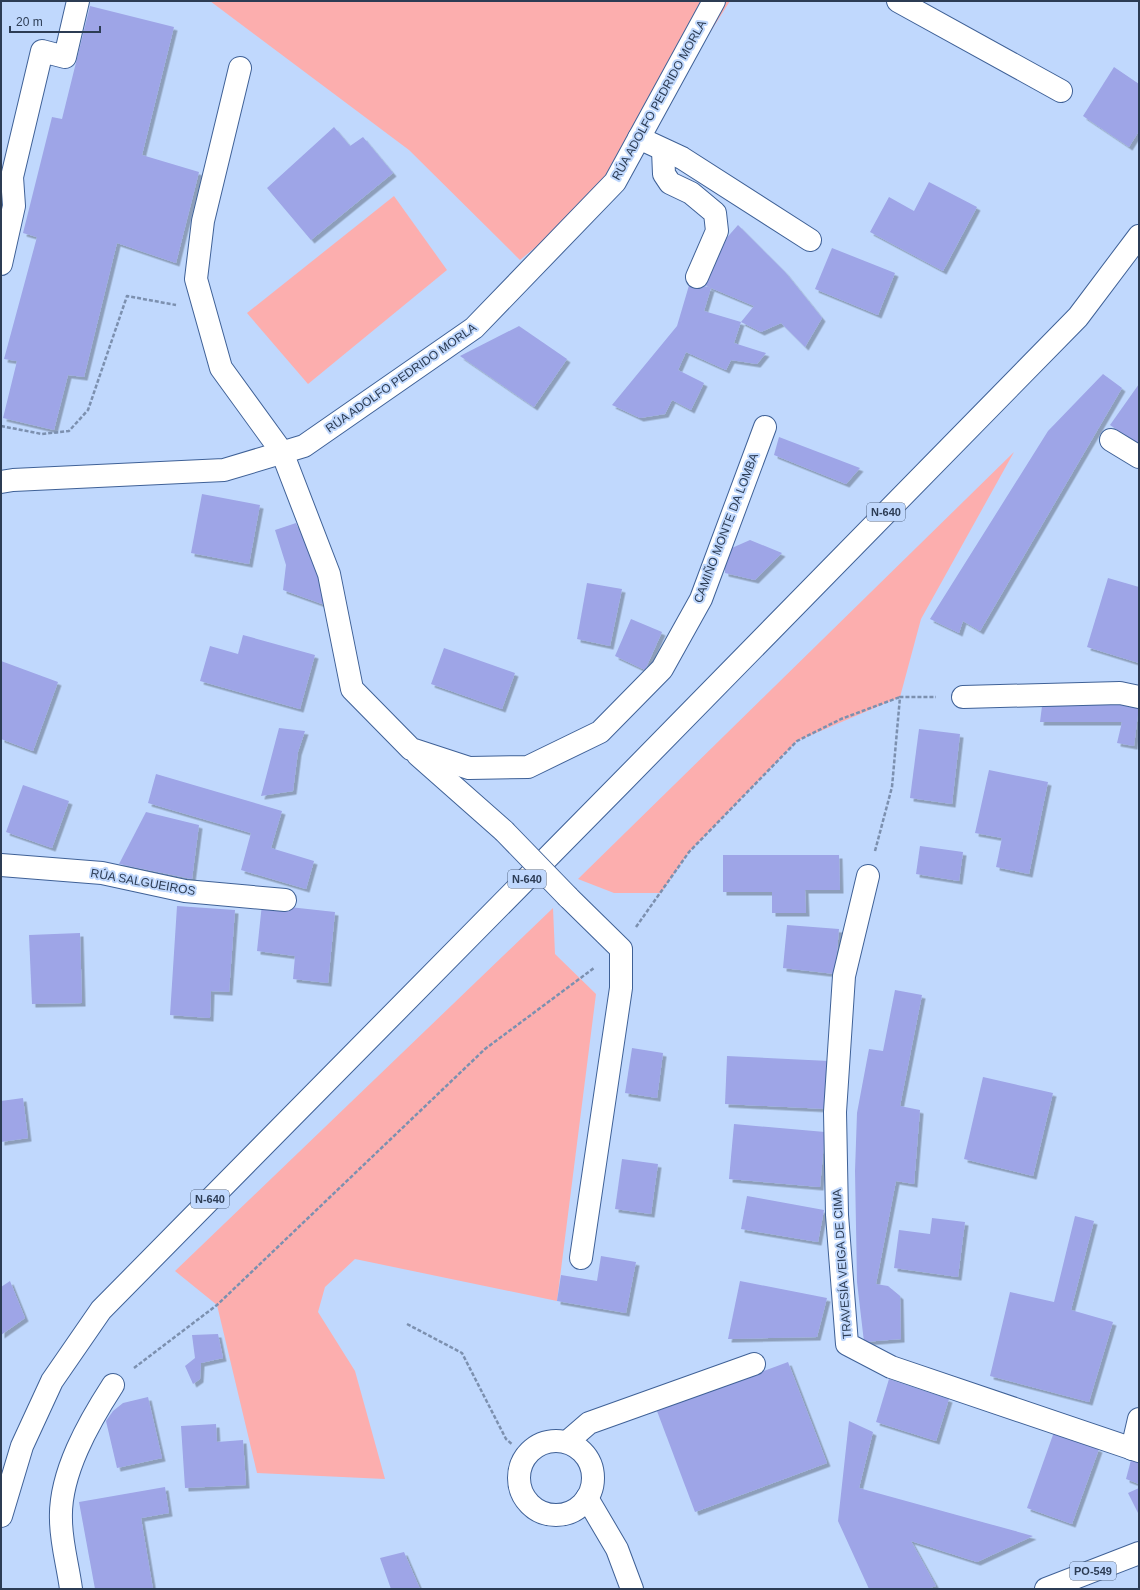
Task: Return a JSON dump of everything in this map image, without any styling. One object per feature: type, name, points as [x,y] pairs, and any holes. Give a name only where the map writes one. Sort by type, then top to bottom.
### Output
[{"type":"main road","points":[[1,264],[14,206],[12,177],[42,51],[65,57],[78,1]]},
{"type":"main road","name":"RÚA ADOLFO PEDRIDO MORLA","points":[[1,482],[14,480],[224,470],[304,446],[474,328],[615,182],[714,1]]},
{"type":"main road","points":[[898,1],[1061,91]]},
{"type":"main road","name":"CAMIÑO MONTE DA LOMBA","points":[[240,68],[203,220],[196,279],[221,368],[282,452],[329,574],[352,690],[411,749],[504,831],[621,949]]},
{"type":"main road","points":[[639,138],[682,158],[810,240]]},
{"type":"main road","points":[[663,150],[664,174],[670,183],[692,192],[715,213],[717,231],[698,277]]},
{"type":"main road","name":"N-640","points":[[1,1516],[22,1446],[52,1381],[101,1310],[613,792],[1078,317],[1139,236]]},
{"type":"main road","name":"CAMIÑO MONTE DA LOMBA","points":[[411,749],[469,768],[528,767],[600,732],[662,669],[701,599],[764,428]]},
{"type":"main road","points":[[1111,440],[1139,456]]},
{"type":"main road","points":[[963,697],[1120,693],[1139,697]]},
{"type":"main road","name":"RÚA SALGUEIROS","points":[[1,865],[102,873],[185,891],[285,900]]},
{"type":"main road","name":"TRAVESÍA VEIGA DE CIMA","points":[[868,876],[844,976],[835,1112],[837,1214],[847,1344],[891,1366],[1135,1450]]},
{"type":"main road","points":[[581,1258],[621,988],[621,949]]},
{"type":"main road","points":[[567,1442],[589,1422],[754,1364]]},
{"type":"main road","points":[[71,1589],[61,1519],[64,1488],[79,1447],[100,1404],[113,1385]]},
{"type":"main road","points":[[1135,1450],[1139,1419]]},
{"type":"main road","points":[[554,1441],[567,1442],[577,1447],[586,1455],[591,1465],[593,1476],[592,1488],[587,1498],[579,1507],[567,1513],[555,1514],[543,1512],[532,1505],[524,1495],[520,1484],[520,1472],[524,1460],[532,1450],[542,1443],[554,1441]]},
{"type":"main road","points":[[587,1498],[617,1549],[632,1589]]},
{"type":"main road","name":"PO-549","points":[[1046,1589],[1139,1554]]},
{"type":"path","points":[[1,426],[42,434],[69,431],[88,410],[127,296],[178,305]]},
{"type":"path","points":[[868,876],[892,787],[900,696]]},
{"type":"path","points":[[113,1385],[217,1305],[485,1049],[621,949],[689,852],[797,741],[841,719],[900,696],[963,697]]},
{"type":"path","points":[[407,1324],[462,1353],[506,1440],[513,1445]]},
{"type":"shaded area","points":[[210,1],[730,1],[615,182],[520,260],[409,150]]},
{"type":"shaded area","points":[[394,196],[447,270],[308,384],[247,313]]},
{"type":"shaded area","points":[[1014,452],[921,619],[900,697],[797,741],[689,852],[661,893],[614,893],[578,879]]},
{"type":"shaded area","points":[[553,908],[555,954],[596,994],[557,1301],[355,1259],[325,1287],[318,1312],[355,1371],[385,1479],[257,1473],[217,1305],[175,1271]]},
{"type":"building","points":[[90,6],[174,27],[142,155],[199,172],[176,263],[117,243],[84,377],[68,375],[54,430],[3,418],[17,361],[4,359],[37,237],[23,233],[52,117],[62,119]]},
{"type":"building","points":[[1114,67],[1139,84],[1139,131],[1129,147],[1083,116]]},
{"type":"building","points":[[334,127],[350,146],[363,137],[393,173],[311,240],[267,188]]},
{"type":"building","points":[[929,182],[977,207],[943,271],[870,232],[889,197],[914,211]]},
{"type":"building","points":[[738,225],[785,272],[822,318],[805,347],[781,323],[761,332],[741,322],[754,306],[703,284],[716,250]]},
{"type":"building","points":[[832,248],[895,273],[878,315],[815,289]]},
{"type":"building","points":[[690,282],[711,288],[704,311],[741,322],[734,343],[766,353],[757,364],[731,360],[726,370],[686,352],[678,370],[704,383],[691,410],[672,400],[665,414],[640,418],[612,405],[677,326]]},
{"type":"building","points":[[519,326],[567,359],[534,407],[460,356]]},
{"type":"building","points":[[1103,374],[1122,388],[980,631],[963,621],[959,633],[930,619],[1048,431]]},
{"type":"building","points":[[1139,384],[1139,445],[1110,425]]},
{"type":"building","points":[[779,437],[860,468],[846,484],[774,455]]},
{"type":"building","points":[[202,494],[260,505],[249,564],[191,553]]},
{"type":"building","points":[[296,523],[315,565],[325,605],[283,590],[286,565],[275,530]]},
{"type":"building","points":[[750,540],[782,553],[755,580],[725,573],[725,551]]},
{"type":"building","points":[[1108,578],[1139,587],[1139,663],[1087,647]]},
{"type":"building","points":[[587,583],[622,589],[610,646],[577,639]]},
{"type":"building","points":[[631,619],[662,632],[645,670],[615,656]]},
{"type":"building","points":[[243,635],[315,655],[300,709],[200,681],[210,646],[238,654]]},
{"type":"building","points":[[444,648],[515,673],[502,709],[431,684]]},
{"type":"building","points":[[1,661],[58,682],[33,751],[1,739]]},
{"type":"building","points":[[1119,701],[1139,706],[1134,746],[1117,743],[1122,722],[1040,722],[1042,706]]},
{"type":"building","points":[[279,728],[305,731],[298,752],[293,791],[261,796]]},
{"type":"building","points":[[919,729],[960,734],[952,804],[910,798]]},
{"type":"building","points":[[989,770],[1048,782],[1029,874],[996,867],[1002,838],[975,833]]},
{"type":"building","points":[[156,774],[282,811],[271,848],[314,861],[306,889],[241,870],[251,833],[148,803]]},
{"type":"building","points":[[23,785],[69,801],[52,848],[6,832]]},
{"type":"building","points":[[146,812],[199,825],[192,879],[119,864]]},
{"type":"building","points":[[920,846],[963,852],[959,881],[916,874]]},
{"type":"building","points":[[723,855],[839,855],[840,890],[805,890],[806,913],[772,913],[772,892],[723,892]]},
{"type":"building","points":[[262,904],[335,912],[328,983],[293,979],[295,956],[257,951]]},
{"type":"building","points":[[177,906],[235,910],[229,992],[211,991],[210,1018],[170,1015]]},
{"type":"building","points":[[787,925],[839,929],[835,974],[783,968]]},
{"type":"building","points":[[80,933],[82,1003],[32,1004],[29,935]]},
{"type":"building","points":[[895,990],[922,995],[900,1106],[920,1110],[914,1184],[896,1181],[876,1284],[888,1286],[900,1296],[901,1339],[864,1342],[857,1282],[855,1171],[857,1113],[869,1049],[883,1051]]},
{"type":"building","points":[[632,1048],[663,1053],[657,1098],[625,1093]]},
{"type":"building","points":[[727,1056],[829,1061],[827,1109],[725,1104]]},
{"type":"building","points":[[983,1077],[1053,1093],[1033,1176],[964,1159]]},
{"type":"building","points":[[23,1098],[28,1138],[1,1142],[1,1101]]},
{"type":"building","points":[[734,1124],[825,1132],[820,1187],[729,1179]]},
{"type":"building","points":[[622,1159],[658,1164],[651,1214],[615,1209]]},
{"type":"building","points":[[747,1196],[824,1210],[818,1242],[741,1229]]},
{"type":"building","points":[[1075,1216],[1094,1221],[1071,1310],[1113,1322],[1089,1402],[990,1376],[1010,1292],[1054,1302]]},
{"type":"building","points":[[932,1218],[965,1222],[958,1277],[894,1268],[899,1230],[930,1234]]},
{"type":"building","points":[[601,1256],[636,1262],[626,1313],[557,1301],[561,1275],[597,1281]]},
{"type":"building","points":[[10,1281],[25,1318],[1,1335],[1,1287]]},
{"type":"building","points":[[740,1281],[827,1298],[817,1337],[728,1339]]},
{"type":"building","points":[[218,1334],[223,1358],[201,1363],[200,1379],[193,1384],[185,1366],[195,1358],[192,1335]]},
{"type":"building","points":[[788,1362],[827,1463],[695,1512],[657,1411]]},
{"type":"building","points":[[889,1379],[949,1399],[936,1441],[876,1422]]},
{"type":"building","points":[[148,1397],[162,1458],[117,1468],[106,1421],[113,1411],[123,1403]]},
{"type":"building","points":[[849,1421],[873,1432],[859,1488],[1033,1536],[977,1562],[911,1541],[936,1586],[927,1589],[869,1589],[838,1521]]},
{"type":"building","points":[[216,1424],[217,1442],[243,1440],[246,1485],[185,1488],[181,1426]]},
{"type":"building","points":[[1054,1432],[1099,1449],[1072,1524],[1027,1508]]},
{"type":"building","points":[[1131,1460],[1139,1463],[1139,1484],[1126,1479]]},
{"type":"building","points":[[165,1487],[169,1513],[141,1518],[153,1589],[95,1589],[79,1502]]},
{"type":"building","points":[[1139,1488],[1139,1515],[1128,1493]]},
{"type":"building","points":[[404,1552],[420,1589],[391,1589],[380,1558]]}]
